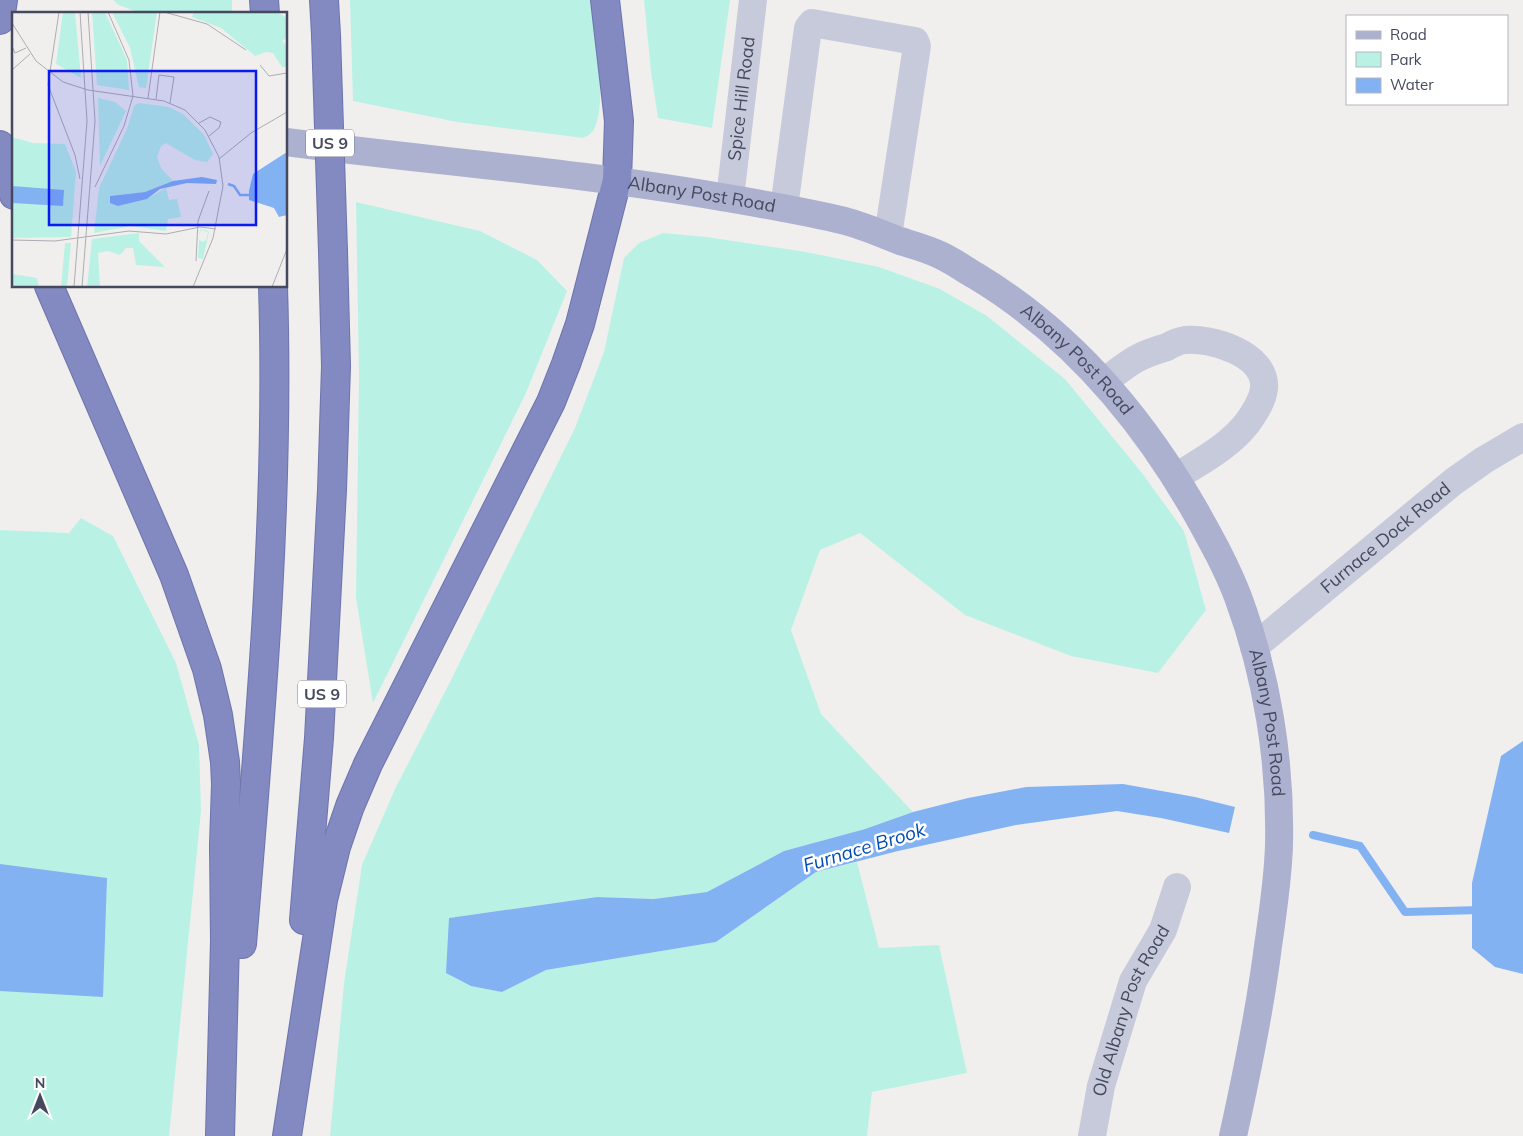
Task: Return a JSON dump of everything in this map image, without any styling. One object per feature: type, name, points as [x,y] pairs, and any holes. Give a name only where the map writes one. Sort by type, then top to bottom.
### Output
[{"type":"highway","name":"US 9","points":[[285,1136],[319,738],[327,611],[336,366],[324,0]]},
{"type":"highway","points":[[285,1136],[323,900],[336,847],[368,764],[551,402],[580,324],[617,180],[619,121],[605,0]]},
{"type":"highway","points":[[0,145],[12,188]]},
{"type":"highway","points":[[50,288],[174,575],[207,669],[218,715],[226,784],[224,845],[226,920],[220,1136]]},
{"type":"highway","points":[[224,1136],[260,724],[274,412],[273,288]]},
{"type":"main road","name":"Albany Post Road","points":[[288,142],[617,180],[730,198],[848,222],[940,254],[997,289],[1061,339],[1104,382],[1145,431],[1176,478],[1218,552],[1237,595],[1254,647],[1265,695],[1277,777],[1279,847],[1265,972],[1252,1047],[1233,1136]]},
{"type":"street","name":"Spice Hill Road","points":[[730,198],[753,0]]},
{"type":"street","points":[[784,208],[808,28],[812,24],[915,41],[917,46],[888,236]]},
{"type":"street","points":[[1104,382],[1138,358],[1182,340],[1218,343],[1242,354],[1253,362],[1262,374],[1264,387],[1259,404],[1247,423],[1224,446],[1176,478]]},
{"type":"street","name":"Furnace Dock Road","points":[[1254,647],[1453,482],[1484,460],[1523,437]]},
{"type":"street","name":"Old Albany Post Road","points":[[1092,1136],[1101,1086],[1122,1012],[1133,981],[1162,930],[1177,887]]},
{"type":"green space","points":[[113,0],[232,0],[232,12],[137,12],[119,5]]},
{"type":"green space","points":[[350,0],[590,0],[600,86],[598,119],[593,131],[583,138],[457,122],[353,101]]},
{"type":"green space","points":[[644,0],[730,0],[712,128],[658,118],[651,72]]},
{"type":"green space","points":[[356,202],[480,231],[537,260],[567,291],[526,393],[373,703],[356,598],[359,377]]},
{"type":"green space","points":[[663,233],[707,237],[806,252],[879,267],[940,289],[987,316],[1065,379],[1142,473],[1184,531],[1206,610],[1158,673],[1071,656],[965,615],[860,533],[820,550],[791,630],[821,714],[913,812],[865,829],[784,851],[707,892],[654,899],[597,897],[449,918],[502,992],[546,970],[716,942],[816,872],[857,862],[879,948],[939,945],[967,1073],[872,1092],[867,1136],[330,1136],[344,983],[362,865],[395,789],[575,428],[604,352],[624,258],[639,243]]},
{"type":"green space","points":[[81,518],[113,536],[176,663],[199,745],[201,811],[169,1136],[0,1136],[0,530],[69,533]]},
{"type":"water","points":[[1523,741],[1523,974],[1495,967],[1472,948],[1472,883],[1501,756]]},
{"type":"water","points":[[1123,784],[1195,797],[1235,807],[1229,833],[1161,818],[1117,811],[1016,825],[898,851],[816,872],[716,942],[546,970],[502,992],[471,986],[446,973],[449,918],[597,897],[654,899],[707,892],[784,851],[865,829],[913,812],[968,798],[1026,787]]},
{"type":"water","points":[[0,864],[107,878],[103,997],[0,991]]},
{"type":"waterway","name":"Furnace Brook","points":[[1313,835],[1360,846],[1405,912],[1481,910]]}]
